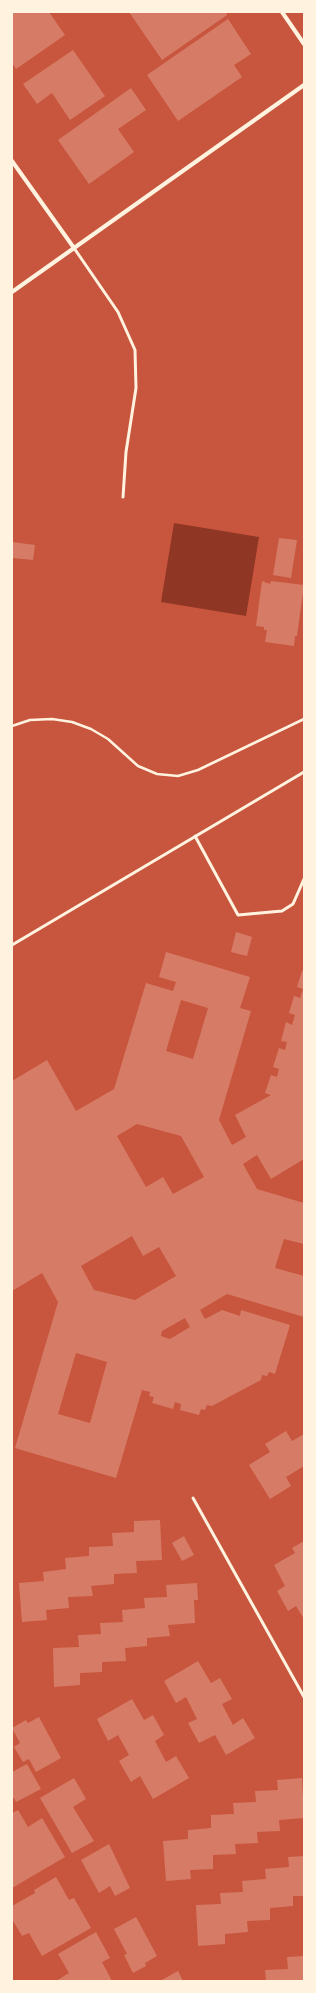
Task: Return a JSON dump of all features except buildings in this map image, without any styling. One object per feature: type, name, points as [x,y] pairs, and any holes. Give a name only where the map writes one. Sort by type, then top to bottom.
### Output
[{"type":"street","points":[[282,12],[304,44]]},
{"type":"street","points":[[12,292],[304,85]]},
{"type":"street","points":[[12,161],[74,248]]},
{"type":"lane","points":[[74,248],[118,312],[135,350],[136,388],[126,452],[123,497]]},
{"type":"lane","points":[[12,946],[304,772]]},
{"type":"lane","points":[[195,836],[218,875],[238,915],[282,911],[293,904],[304,879]]},
{"type":"lane","points":[[193,1498],[304,1698]]},
{"type":"path","points":[[12,726],[30,720],[52,719],[72,722],[91,729],[108,739],[138,766],[157,774],[178,776],[198,770],[304,719]]},
{"type":"shaded area","points":[[174,523],[259,537],[246,616],[161,602]]}]
